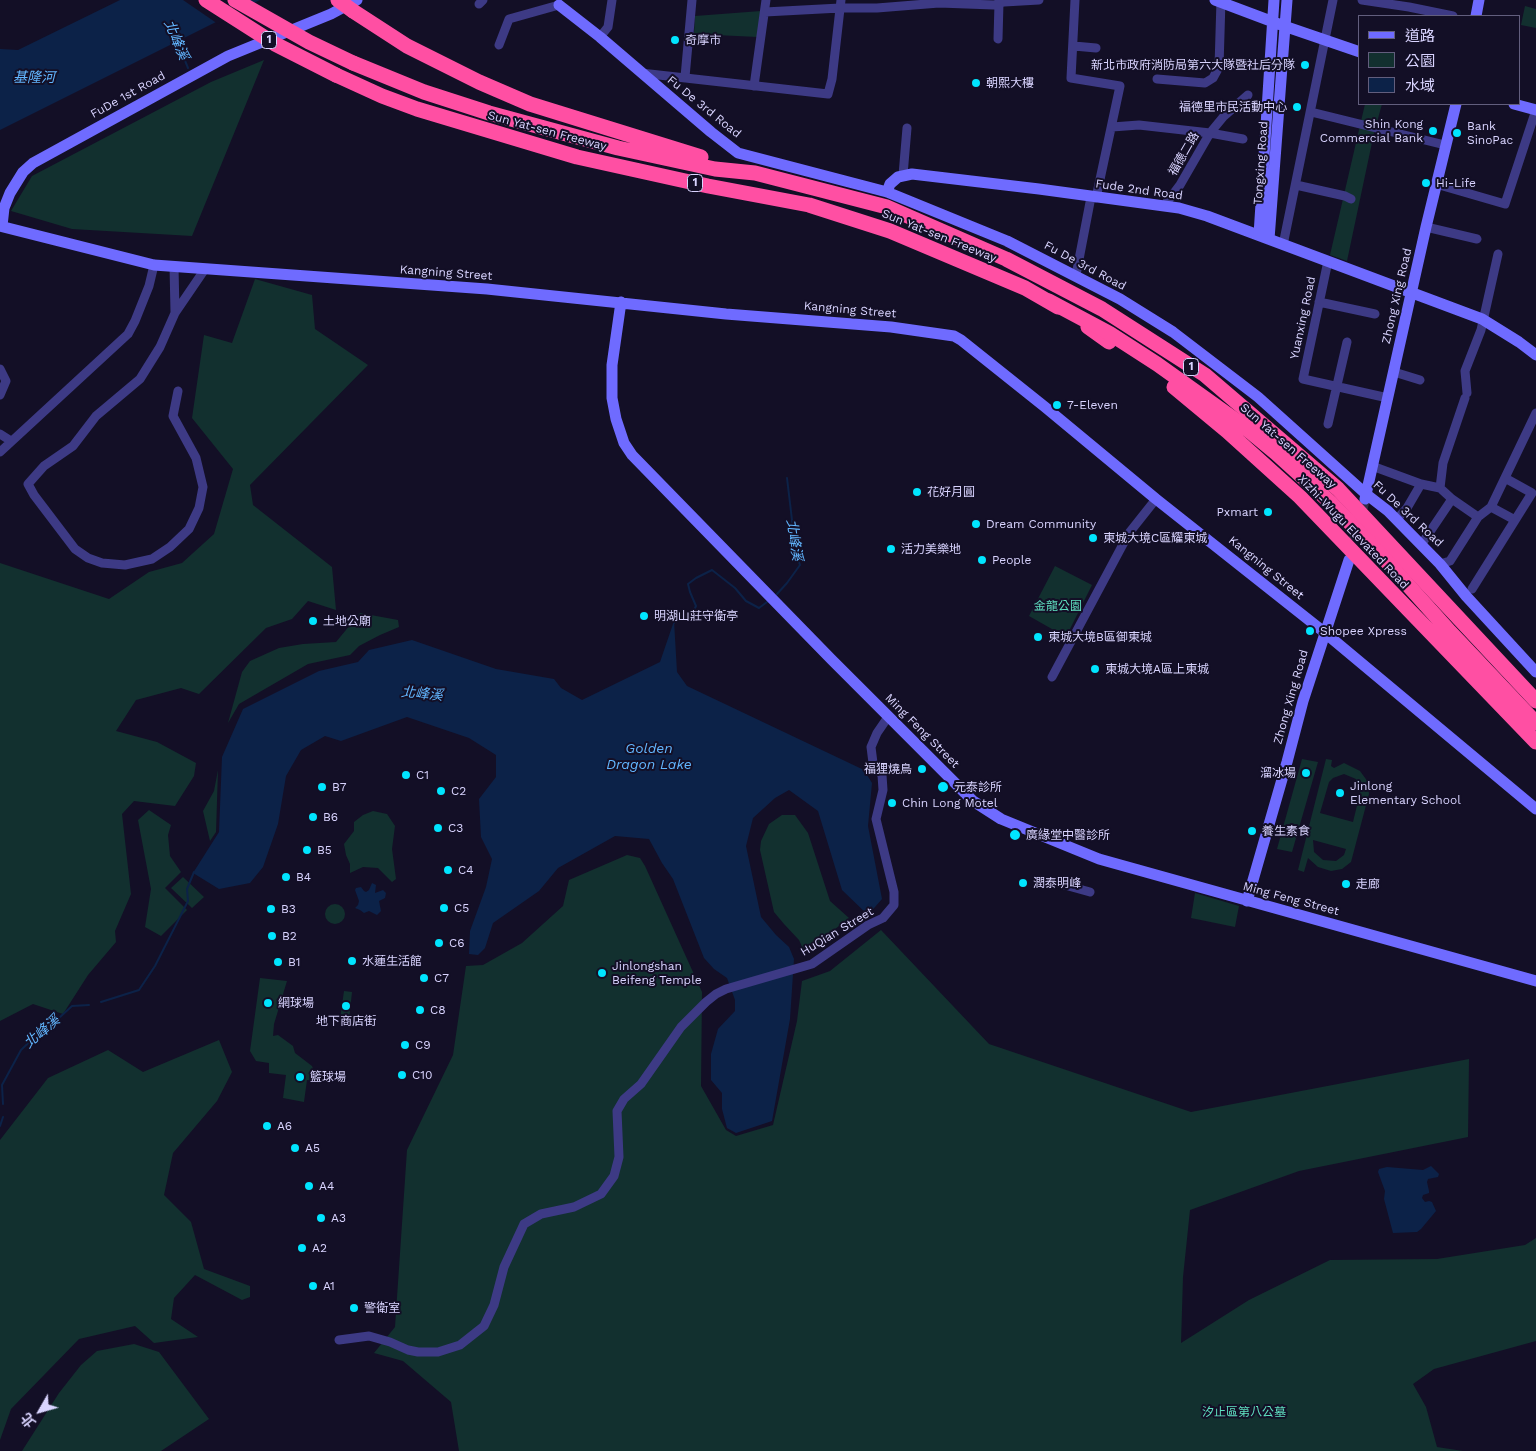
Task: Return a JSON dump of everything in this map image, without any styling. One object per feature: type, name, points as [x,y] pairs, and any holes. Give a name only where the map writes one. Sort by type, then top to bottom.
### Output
[{"type":"highway","name":"Sun Yat-sen Freeway","points":[[206,0],[275,44],[336,75],[416,109],[577,157],[708,186],[810,205],[890,231],[1018,285],[1109,333],[1157,364],[1241,424],[1276,452],[1330,502],[1381,555],[1450,632],[1536,723]]},
{"type":"highway","name":"Sun Yat-sen Freeway","points":[[235,0],[309,42],[353,63],[424,92],[489,114],[618,148],[715,169],[755,174],[887,207],[1006,259],[1102,309],[1205,375],[1338,489],[1536,701]]},
{"type":"highway","points":[[338,0],[355,6],[407,46],[479,82],[530,104],[755,174]]},
{"type":"highway","name":"Xizhi-Wugu Elevated Road","points":[[1050,301],[1173,386],[1228,431],[1300,497],[1536,742]]},
{"type":"street","points":[[600,37],[608,27],[612,0]]},
{"type":"street","points":[[685,77],[692,0]]},
{"type":"street","points":[[754,86],[766,0]]},
{"type":"street","points":[[765,12],[841,4],[877,8],[939,3],[994,5],[1000,2],[1040,0]]},
{"type":"street","points":[[1075,0],[1071,78],[1120,86],[1112,127],[1076,275]]},
{"type":"street","name":"Tongxing Road","points":[[1264,237],[1274,0]]},
{"type":"street","name":"Tongxing Road","points":[[1264,237],[1287,0]]},
{"type":"street","points":[[1283,245],[1332,0]]},
{"type":"street","points":[[1362,0],[1410,3],[1450,15]]},
{"type":"street","points":[[1476,15],[1479,0]]},
{"type":"street","points":[[1157,78],[1205,83],[1213,78],[1219,67],[1219,1],[1358,51]]},
{"type":"street","points":[[998,39],[1000,2]]},
{"type":"street","points":[[500,45],[509,19],[554,3]]},
{"type":"street","name":"Fu De 3rd Road","points":[[554,3],[600,37],[738,153],[887,192],[1007,241],[1120,299],[1173,332],[1258,397],[1365,497],[1396,520],[1440,564],[1466,596],[1536,672]]},
{"type":"street","points":[[641,73],[828,94],[832,79],[841,4]]},
{"type":"street","name":"FuDe 1st Road","points":[[1,226],[4,208],[10,193],[23,172],[33,163],[228,56],[355,6]]},
{"type":"street","points":[[1074,46],[1096,48]]},
{"type":"street","name":"福德二路","points":[[1164,206],[1180,185],[1210,133],[1224,116],[1248,96]]},
{"type":"street","name":"Zhong Xing Road","points":[[1365,497],[1426,226],[1456,105]]},
{"type":"street","points":[[1436,184],[1505,204],[1536,110],[1518,105]]},
{"type":"street","points":[[1311,112],[1445,145]]},
{"type":"street","points":[[1112,127],[1140,125],[1210,133],[1243,139]]},
{"type":"street","points":[[887,192],[890,184],[903,175],[908,128]]},
{"type":"street","name":"Fude 2nd Road","points":[[903,175],[912,174],[1039,189],[1179,208],[1207,216],[1482,319],[1536,355]]},
{"type":"street","points":[[1296,185],[1350,199]]},
{"type":"street","name":"Kangning Street","points":[[1,226],[154,265],[487,289],[726,314],[891,327],[954,336],[1324,632],[1536,809]]},
{"type":"street","points":[[1426,226],[1477,239]]},
{"type":"street","points":[[1440,488],[1443,463],[1466,395],[1465,371],[1481,330],[1498,254]]},
{"type":"street","name":"Yuanxing Road","points":[[1328,261],[1303,379],[1336,387]]},
{"type":"street","points":[[0,452],[128,334],[149,286],[154,265]]},
{"type":"street","points":[[174,266],[175,312]]},
{"type":"street","points":[[178,391],[173,416],[196,458],[203,487],[199,508],[189,529],[170,547],[152,559],[125,566],[102,563],[88,558],[75,549],[34,495],[28,484],[44,466],[73,446],[96,416],[140,379],[160,348],[175,312],[205,269]]},
{"type":"street","name":"Ming Feng Street","points":[[621,302],[612,364],[612,398],[616,419],[628,449],[888,717],[973,800],[1001,819],[1100,859],[1536,981]]},
{"type":"street","points":[[1320,302],[1375,314]]},
{"type":"street","points":[[1328,424],[1347,342]]},
{"type":"street","points":[[0,369],[6,381],[0,395]]},
{"type":"street","points":[[1394,372],[1420,380]]},
{"type":"street","points":[[1336,387],[1388,398]]},
{"type":"street","points":[[1440,564],[1450,561],[1478,517],[1491,507],[1536,413]]},
{"type":"street","points":[[0,434],[11,441]]},
{"type":"street","points":[[1372,466],[1421,484],[1440,488],[1478,517]]},
{"type":"street","points":[[1472,589],[1532,494],[1505,478]]},
{"type":"street","points":[[1396,520],[1407,508],[1421,484]]},
{"type":"street","points":[[1052,677],[1128,533],[1156,499]]},
{"type":"street","points":[[1421,545],[1452,499]]},
{"type":"street","points":[[1491,507],[1515,520]]},
{"type":"street","name":"Zhong Xing Road","points":[[1247,901],[1288,762],[1303,701],[1349,560]]},
{"type":"street","name":"HuQian Street","points":[[339,1340],[369,1336],[418,1352],[438,1352],[460,1345],[484,1326],[494,1305],[504,1266],[524,1224],[541,1214],[574,1207],[601,1194],[614,1176],[618,1157],[617,1111],[624,1099],[641,1084],[687,1021],[716,994],[726,989],[812,964],[868,925],[883,918],[894,904],[894,892],[876,819],[883,790],[882,775],[873,763],[871,747],[877,733],[888,717]]},
{"type":"street","points":[[1054,882],[1090,892]]},
{"type":"green space","points":[[1525,6],[1536,9],[1536,28],[1521,25]]},
{"type":"green space","points":[[761,11],[758,37],[694,34],[695,16]]},
{"type":"green space","points":[[264,60],[192,236],[72,229],[11,211],[32,176],[211,82]]},
{"type":"green space","points":[[1365,105],[1382,105],[1347,261],[1330,255]]},
{"type":"green space","points":[[255,279],[312,295],[315,329],[368,365],[250,485],[253,505],[332,567],[336,610],[308,601],[292,619],[266,628],[199,694],[181,688],[136,700],[116,731],[157,742],[196,763],[194,776],[175,806],[134,801],[122,814],[131,894],[115,931],[116,942],[88,975],[63,1014],[33,1004],[0,1021],[0,563],[109,599],[149,572],[182,563],[214,534],[233,469],[192,418],[204,335],[232,343]]},
{"type":"green space","name":"金龍公園","points":[[1055,566],[1092,585],[1066,637],[1029,616]]},
{"type":"green space","points":[[360,613],[398,620],[399,627],[359,646],[350,655],[308,664],[239,704],[228,723],[242,672],[250,661],[279,648],[336,642]]},
{"type":"green space","points":[[1302,759],[1318,762],[1292,852],[1277,849]]},
{"type":"green space","points":[[1326,759],[1332,760],[1331,766],[1334,768],[1344,763],[1360,771],[1368,782],[1369,794],[1351,862],[1342,869],[1331,871],[1318,867],[1308,858],[1304,872],[1298,870]],"holes":[[[1344,774],[1356,779],[1361,789],[1353,822],[1320,813],[1329,782],[1333,778]],[[1313,840],[1346,849],[1344,855],[1336,861],[1323,860],[1314,852]]]},
{"type":"green space","points":[[218,770],[216,832],[210,841],[203,811],[214,791]]},
{"type":"green space","points":[[149,810],[171,825],[168,835],[170,856],[181,872],[165,888],[187,910],[161,936],[145,927],[151,889],[138,820]]},
{"type":"green space","points":[[373,811],[387,814],[395,826],[392,849],[396,879],[392,882],[378,868],[363,867],[350,873],[350,864],[344,844],[354,831],[354,822],[363,815]]},
{"type":"green space","points":[[782,815],[795,815],[808,833],[830,901],[849,918],[805,953],[799,940],[774,912],[760,850],[761,841],[769,824]]},
{"type":"green space","name":"汐止區第八公墓","points":[[627,855],[640,858],[645,866],[702,992],[701,1086],[726,1130],[736,1136],[773,1125],[797,1021],[802,981],[830,971],[881,930],[989,1044],[1191,1112],[1469,1059],[1468,1137],[1299,1171],[1190,1210],[1183,1277],[1181,1343],[1249,1300],[1330,1260],[1437,1259],[1525,1245],[1536,1238],[1536,1341],[1434,1369],[1413,1384],[1426,1407],[1437,1447],[1463,1451],[459,1451],[451,1402],[403,1361],[374,1353],[395,1327],[407,1150],[453,1055],[466,966],[483,965],[522,943],[563,906],[569,880]]},
{"type":"green space","points":[[183,877],[204,897],[192,908],[171,888]]},
{"type":"green space","points":[[1195,893],[1239,906],[1235,927],[1191,918]]},
{"type":"green space","points":[[331,904],[339,904],[345,910],[345,918],[339,924],[331,924],[325,918],[325,910]]},
{"type":"green space","points":[[260,978],[287,981],[274,1024],[273,1036],[278,1035],[293,1046],[295,1053],[312,1066],[315,1074],[313,1081],[307,1080],[304,1102],[283,1098],[286,1075],[269,1073],[269,1063],[256,1061],[250,1051]]},
{"type":"green space","points":[[344,991],[352,992],[349,1020],[340,1019]]},
{"type":"green space","points":[[219,1040],[232,1072],[217,1101],[173,1153],[164,1195],[191,1222],[204,1269],[250,1286],[250,1297],[242,1300],[195,1275],[174,1298],[171,1319],[198,1337],[154,1343],[135,1326],[79,1339],[11,1409],[0,1440],[0,1140],[48,1078],[108,1050],[143,1072]]},
{"type":"green space","points":[[134,1344],[159,1352],[209,1419],[161,1451],[22,1451],[59,1393],[81,1365],[97,1351]]},
{"type":"water","name":"基隆河","points":[[120,0],[260,0],[0,130],[0,49],[18,50]]},
{"type":"water","name":"Golden Dragon Lake","points":[[674,621],[677,672],[687,686],[864,770],[872,783],[868,826],[882,899],[868,915],[842,890],[818,811],[789,790],[775,798],[753,818],[746,846],[761,917],[789,947],[794,959],[790,1019],[772,1121],[736,1133],[727,1128],[722,1109],[722,1093],[711,1080],[711,1054],[718,1029],[735,1011],[735,1000],[727,978],[714,969],[704,958],[673,879],[649,839],[615,836],[558,868],[539,891],[493,923],[485,948],[478,955],[469,954],[470,931],[486,887],[492,859],[481,837],[479,799],[496,777],[496,755],[469,738],[407,717],[341,741],[325,736],[301,750],[286,776],[278,824],[263,867],[250,883],[219,889],[193,873],[219,832],[222,757],[243,709],[319,671],[358,662],[369,650],[412,640],[496,669],[554,679],[561,688],[582,700],[660,662]]},
{"type":"water","points":[[372,883],[376,885],[375,893],[383,890],[386,893],[385,898],[379,901],[381,911],[377,915],[369,911],[364,913],[355,908],[359,901],[356,888],[361,887],[366,892]]},
{"type":"water","points":[[1431,1166],[1439,1174],[1438,1177],[1428,1179],[1429,1193],[1423,1195],[1422,1198],[1425,1202],[1432,1202],[1436,1211],[1417,1232],[1393,1233],[1384,1199],[1385,1191],[1378,1172],[1379,1169],[1387,1167],[1423,1170]]},
{"type":"pier","points":[[183,0],[249,0],[254,5],[218,24]]},
{"type":"waterway","name":"北峰溪","points":[[177,41],[188,68]]},
{"type":"waterway","name":"北峰溪","points":[[777,594],[800,565],[792,542],[792,520],[787,478]]},
{"type":"waterway","name":"北峰溪","points":[[674,623],[674,621],[694,610],[696,606],[688,584],[712,570],[735,588],[746,601],[759,608],[767,602]]},
{"type":"waterway","name":"北峰溪","points":[[101,1002],[139,990],[155,966],[188,901],[187,889],[194,872]]},
{"type":"waterway","name":"北峰溪","points":[[3,1104],[2,1085],[21,1050],[72,1006],[89,1005]]},
{"type":"waterway","name":"北峰溪","points":[[0,1126],[3,1117]]},
{"type":"tunnel","points":[[1350,556],[1364,501]]},
{"type":"place","name":"奇摩市","points":[[675,40]]},
{"type":"place","name":"新北市政府消防局第六大隊暨社后分隊","points":[[1305,65]]},
{"type":"place","name":"朝熙大樓","points":[[976,83]]},
{"type":"place","name":"福德里市民活動中心","points":[[1297,107]]},
{"type":"place","name":"Shin Kong Commercial Bank","points":[[1433,131]]},
{"type":"place","name":"Bank SinoPac","points":[[1457,133]]},
{"type":"place","name":"Hi-Life","points":[[1426,183]]},
{"type":"place","name":"7-Eleven","points":[[1057,405]]},
{"type":"place","name":"花好月圓","points":[[917,492]]},
{"type":"place","name":"Pxmart","points":[[1268,512]]},
{"type":"place","name":"Dream Community","points":[[976,524]]},
{"type":"place","name":"東城大境C區耀東城","points":[[1093,538]]},
{"type":"place","name":"活力美樂地","points":[[891,549]]},
{"type":"place","name":"People","points":[[982,560]]},
{"type":"place","name":"明湖山莊守衛亭","points":[[644,616]]},
{"type":"place","name":"土地公廟","points":[[313,621]]},
{"type":"place","name":"Shopee Xpress","points":[[1310,631]]},
{"type":"place","name":"東城大境B區御東城","points":[[1038,637]]},
{"type":"place","name":"東城大境A區上東城","points":[[1095,669]]},
{"type":"place","name":"福狸燒鳥","points":[[922,769]]},
{"type":"place","name":"溜冰場","points":[[1306,773]]},
{"type":"place","name":"C1","points":[[406,775]]},
{"type":"place","name":"B7","points":[[322,787]]},
{"type":"place","name":"元泰診所","points":[[943,787]]},
{"type":"place","name":"C2","points":[[441,791]]},
{"type":"place","name":"Jinlong Elementary School","points":[[1340,793]]},
{"type":"place","name":"Chin Long Motel","points":[[892,803]]},
{"type":"place","name":"B6","points":[[313,817]]},
{"type":"place","name":"C3","points":[[438,828]]},
{"type":"place","name":"養生素食","points":[[1252,831]]},
{"type":"place","name":"廣緣堂中醫診所","points":[[1015,835]]},
{"type":"place","name":"B5","points":[[307,850]]},
{"type":"place","name":"C4","points":[[448,870]]},
{"type":"place","name":"B4","points":[[286,877]]},
{"type":"place","name":"潤泰明峰","points":[[1023,883]]},
{"type":"place","name":"走廊","points":[[1346,884]]},
{"type":"place","name":"C5","points":[[444,908]]},
{"type":"place","name":"B3","points":[[271,909]]},
{"type":"place","name":"B2","points":[[272,936]]},
{"type":"place","name":"C6","points":[[439,943]]},
{"type":"place","name":"水蓮生活館","points":[[352,961]]},
{"type":"place","name":"B1","points":[[278,962]]},
{"type":"place","name":"Jinlongshan Beifeng Temple","points":[[602,973]]},
{"type":"place","name":"C7","points":[[424,978]]},
{"type":"place","name":"網球場","points":[[268,1003]]},
{"type":"place","name":"地下商店街","points":[[346,1006]]},
{"type":"place","name":"C8","points":[[420,1010]]},
{"type":"place","name":"C9","points":[[405,1045]]},
{"type":"place","name":"C10","points":[[402,1075]]},
{"type":"place","name":"籃球場","points":[[300,1077]]},
{"type":"place","name":"A6","points":[[267,1126]]},
{"type":"place","name":"A5","points":[[295,1148]]},
{"type":"place","name":"A4","points":[[309,1186]]},
{"type":"place","name":"A3","points":[[321,1218]]},
{"type":"place","name":"A2","points":[[302,1248]]},
{"type":"place","name":"A1","points":[[313,1286]]},
{"type":"place","name":"警衛室","points":[[354,1308]]}]
